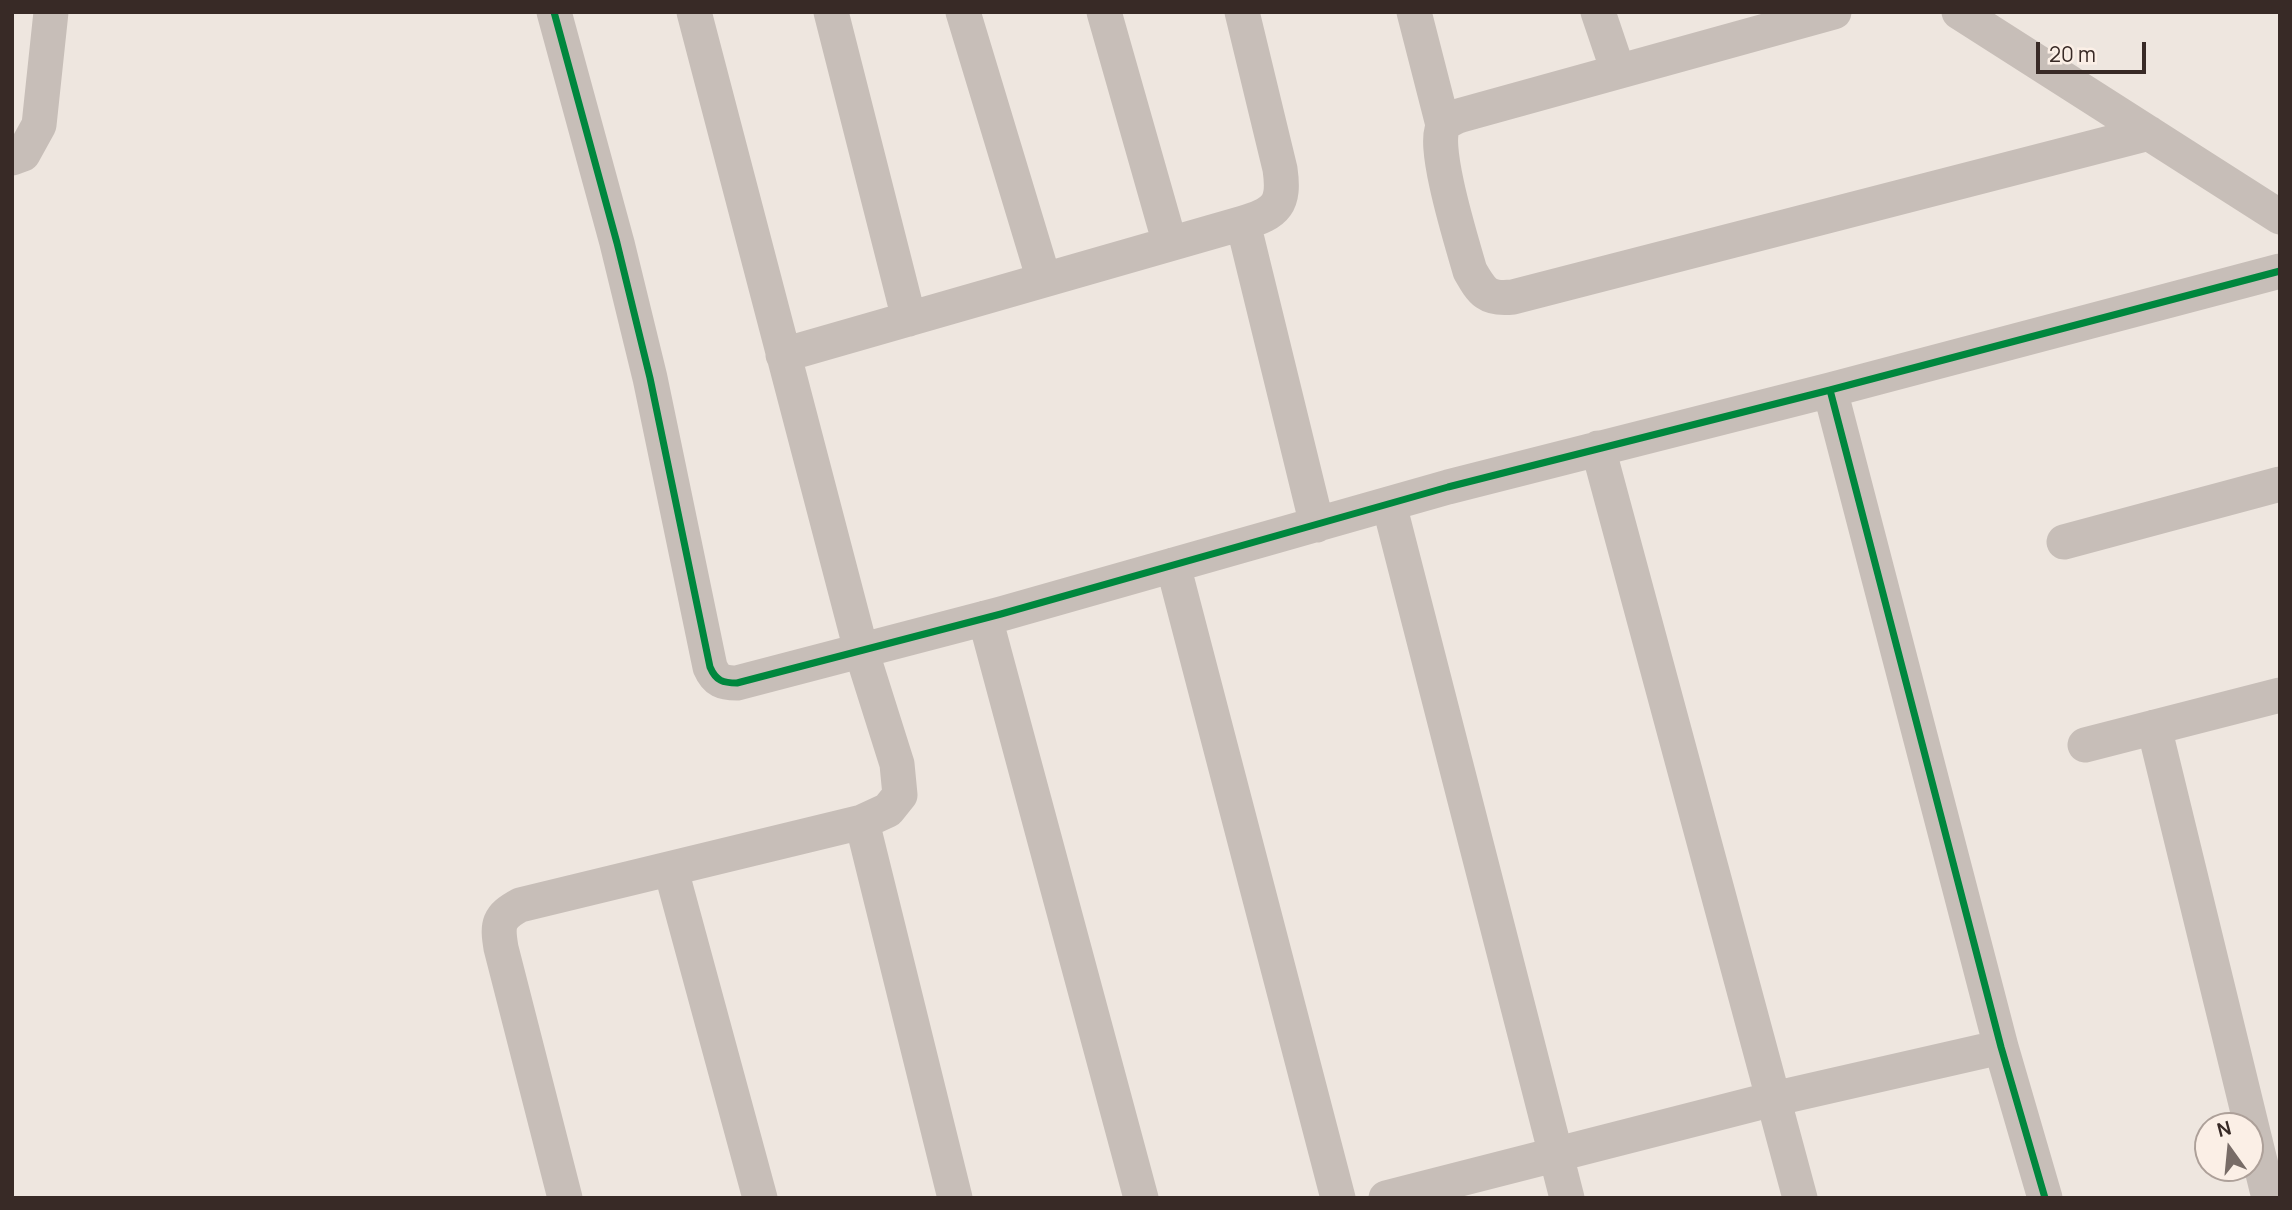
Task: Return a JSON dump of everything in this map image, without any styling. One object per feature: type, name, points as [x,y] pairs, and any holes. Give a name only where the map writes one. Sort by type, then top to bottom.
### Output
[{"type":"street","points":[[12,158],[23,154],[39,124],[51,12]]},
{"type":"street","points":[[554,12],[650,378],[714,676],[723,683],[737,683],[985,618],[1389,504],[2280,271]]},
{"type":"street","points":[[565,1198],[501,948],[498,929],[502,917],[520,905],[862,822],[888,810],[898,801],[900,795],[897,764],[861,650],[694,12]]},
{"type":"street","points":[[831,12],[909,319]]},
{"type":"street","points":[[963,12],[1044,280]]},
{"type":"street","points":[[1104,12],[1170,244]]},
{"type":"street","points":[[783,355],[1261,218],[1273,210],[1280,201],[1283,188],[1242,12]]},
{"type":"street","points":[[1414,12],[1443,125],[1439,138],[1441,158],[1470,271],[1486,294],[1499,299],[2149,133]]},
{"type":"street","points":[[1598,12],[1618,71]]},
{"type":"street","points":[[1443,125],[1458,116],[1833,12]]},
{"type":"street","points":[[1959,12],[2280,217]]},
{"type":"street","points":[[1243,223],[1317,525]]},
{"type":"street","points":[[1830,390],[2001,1047],[2045,1198]]},
{"type":"street","points":[[1598,448],[1800,1198]]},
{"type":"street","points":[[2064,542],[2280,484]]},
{"type":"street","points":[[1389,504],[1567,1198]]},
{"type":"street","points":[[1173,565],[1338,1198]]},
{"type":"street","points":[[985,618],[1141,1198]]},
{"type":"street","points":[[2085,745],[2280,695]]},
{"type":"street","points":[[2154,727],[2269,1152],[2269,1198]]},
{"type":"street","points":[[862,822],[955,1198]]},
{"type":"street","points":[[671,870],[760,1198]]},
{"type":"street","points":[[1386,1198],[1773,1098],[2001,1047]]},
{"type":"cycle path","points":[[554,12],[617,243],[650,378],[710,667],[717,678],[728,682],[737,683],[1001,614],[1448,487],[1830,390],[2280,271]]},
{"type":"cycle path","points":[[1830,390],[2001,1047],[2045,1198]]}]
